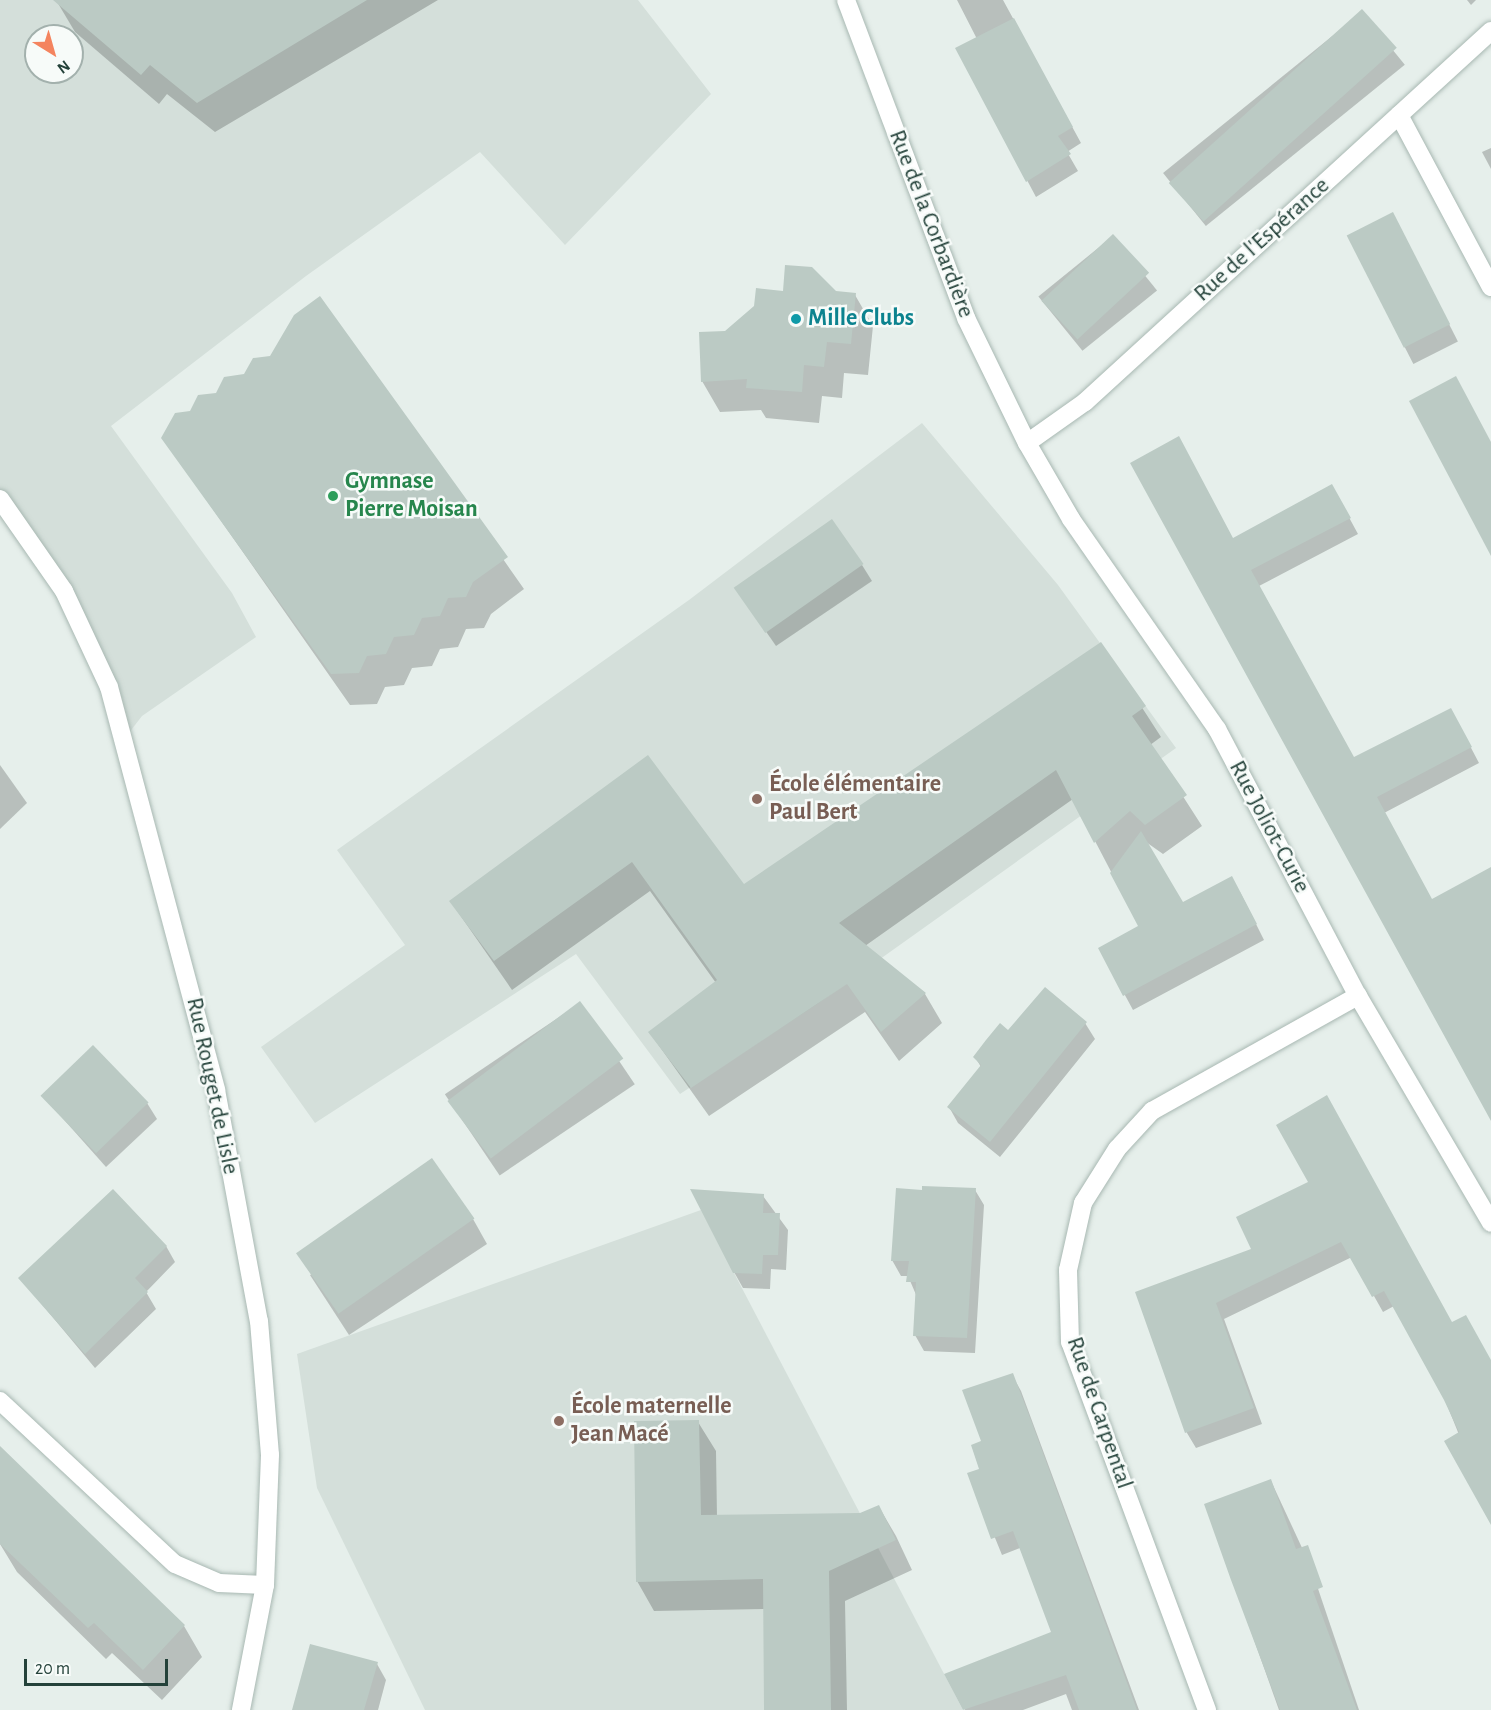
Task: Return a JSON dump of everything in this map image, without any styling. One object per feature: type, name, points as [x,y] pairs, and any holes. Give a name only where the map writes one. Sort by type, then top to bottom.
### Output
[{"type":"street","name":"Rue de la Corbardière","points":[[846,0],[966,318],[1027,443]]},
{"type":"street","name":"Rue de l'Espérance","points":[[1027,443],[1085,402],[1491,31]]},
{"type":"street","points":[[1399,115],[1491,287]]},
{"type":"street","name":"Rue Joliot-Curie","points":[[1027,443],[1071,519],[1217,729],[1358,996],[1491,1223]]},
{"type":"street","name":"Rue Rouget de Lisle","points":[[0,499],[64,591],[109,687],[216,1090],[259,1320],[270,1455],[265,1585],[241,1710]]},
{"type":"street","name":"Rue de Carpental","points":[[1207,1710],[1070,1342],[1068,1270],[1083,1203],[1117,1149],[1152,1111],[1358,996]]},
{"type":"street","points":[[0,1401],[175,1564],[219,1583],[265,1585]]},
{"type":"shaded area","points":[[0,0],[638,0],[711,94],[565,245],[480,152],[306,276],[111,426],[232,593],[256,637],[142,716],[125,738],[64,591],[0,499]]},
{"type":"shaded area","name":"École élémentaire Paul Bert","points":[[922,423],[1058,585],[1176,748],[817,1004],[680,1094],[576,954],[315,1123],[261,1047],[405,945],[337,850],[689,600]]},
{"type":"shaded area","name":"École maternelle Jean Macé","points":[[701,1210],[963,1710],[425,1710],[317,1488],[297,1354]]},
{"type":"building","points":[[53,0],[367,0],[197,103],[150,65],[141,75],[84,26],[84,24]]},
{"type":"building","points":[[1362,9],[1397,48],[1204,222],[1169,183]]},
{"type":"building","points":[[1014,18],[1073,127],[1058,136],[1071,154],[1026,182],[955,48]]},
{"type":"building","points":[[1393,212],[1450,324],[1404,348],[1347,236]]},
{"type":"building","points":[[1113,234],[1149,273],[1077,340],[1041,301]]},
{"type":"building","name":"Mille Clubs","points":[[785,265],[812,267],[836,291],[856,293],[851,344],[827,342],[824,367],[804,365],[802,392],[746,388],[747,379],[701,382],[699,332],[725,331],[754,306],[756,288],[783,291]]},
{"type":"building","name":"Gymnase Pierre Moisan","points":[[320,296],[508,557],[473,582],[466,597],[448,598],[440,616],[422,618],[414,635],[394,637],[386,654],[367,656],[359,673],[331,674],[161,438],[175,413],[190,411],[198,395],[216,393],[224,377],[244,374],[253,358],[270,356],[294,315]]},
{"type":"building","points":[[1456,376],[1491,442],[1491,556],[1409,401]]},
{"type":"building","points":[[1179,436],[1233,538],[1332,484],[1351,518],[1251,570],[1354,757],[1451,708],[1472,747],[1377,797],[1432,899],[1491,867],[1491,1121],[1130,463]]},
{"type":"building","points":[[832,519],[864,564],[765,633],[734,588]]},
{"type":"building","points":[[1101,642],[1146,706],[1132,716],[1187,795],[1145,825],[1130,811],[1094,843],[1056,770],[839,923],[926,993],[881,1032],[847,984],[691,1088],[648,1032],[717,980],[632,862],[494,961],[449,901],[648,755],[744,884]]},
{"type":"building","points":[[1141,831],[1183,902],[1232,876],[1257,924],[1123,996],[1098,948],[1138,926],[1110,873]]},
{"type":"building","points":[[1045,987],[1087,1022],[990,1142],[947,1107],[981,1065],[973,1057],[986,1040],[1000,1023],[1008,1030]]},
{"type":"building","points":[[580,1001],[623,1059],[491,1158],[447,1101]]},
{"type":"building","points":[[93,1045],[149,1103],[96,1153],[40,1096]]},
{"type":"building","points":[[1327,1095],[1452,1322],[1466,1315],[1491,1360],[1491,1525],[1444,1441],[1459,1432],[1444,1400],[1384,1291],[1372,1297],[1341,1242],[1216,1303],[1254,1408],[1185,1433],[1135,1292],[1251,1249],[1236,1217],[1308,1182],[1276,1125]]},
{"type":"building","points":[[432,1158],[474,1219],[338,1314],[296,1253]]},
{"type":"building","points":[[922,1186],[976,1188],[967,1338],[913,1336],[916,1282],[906,1282],[909,1261],[891,1261],[896,1188],[922,1190]]},
{"type":"building","points":[[113,1189],[167,1246],[135,1278],[148,1292],[85,1354],[18,1278]]},
{"type":"building","points":[[690,1189],[764,1194],[763,1213],[780,1213],[778,1255],[763,1255],[762,1274],[733,1273]]},
{"type":"building","points":[[1013,1373],[1137,1710],[1079,1710],[1066,1675],[963,1710],[944,1674],[1051,1632],[1013,1531],[991,1539],[967,1473],[979,1469],[971,1445],[981,1441],[962,1390]]},
{"type":"building","points":[[699,1420],[701,1515],[860,1513],[879,1505],[896,1540],[829,1571],[831,1710],[764,1710],[763,1579],[636,1582],[634,1421]]},
{"type":"building","points":[[0,1446],[185,1625],[143,1670],[94,1623],[88,1628],[0,1544]]},
{"type":"building","points":[[1271,1479],[1296,1549],[1308,1545],[1323,1587],[1313,1591],[1357,1710],[1280,1710],[1231,1580],[1204,1504]]},
{"type":"building","points":[[310,1644],[378,1662],[364,1710],[292,1710]]},
{"type":"place","name":"Mille Clubs","points":[[796,319]]},
{"type":"place","name":"Gymnase Pierre Moisan","points":[[333,496]]},
{"type":"place","name":"École élémentaire Paul Bert","points":[[757,799]]},
{"type":"place","name":"École maternelle Jean Macé","points":[[559,1421]]}]
